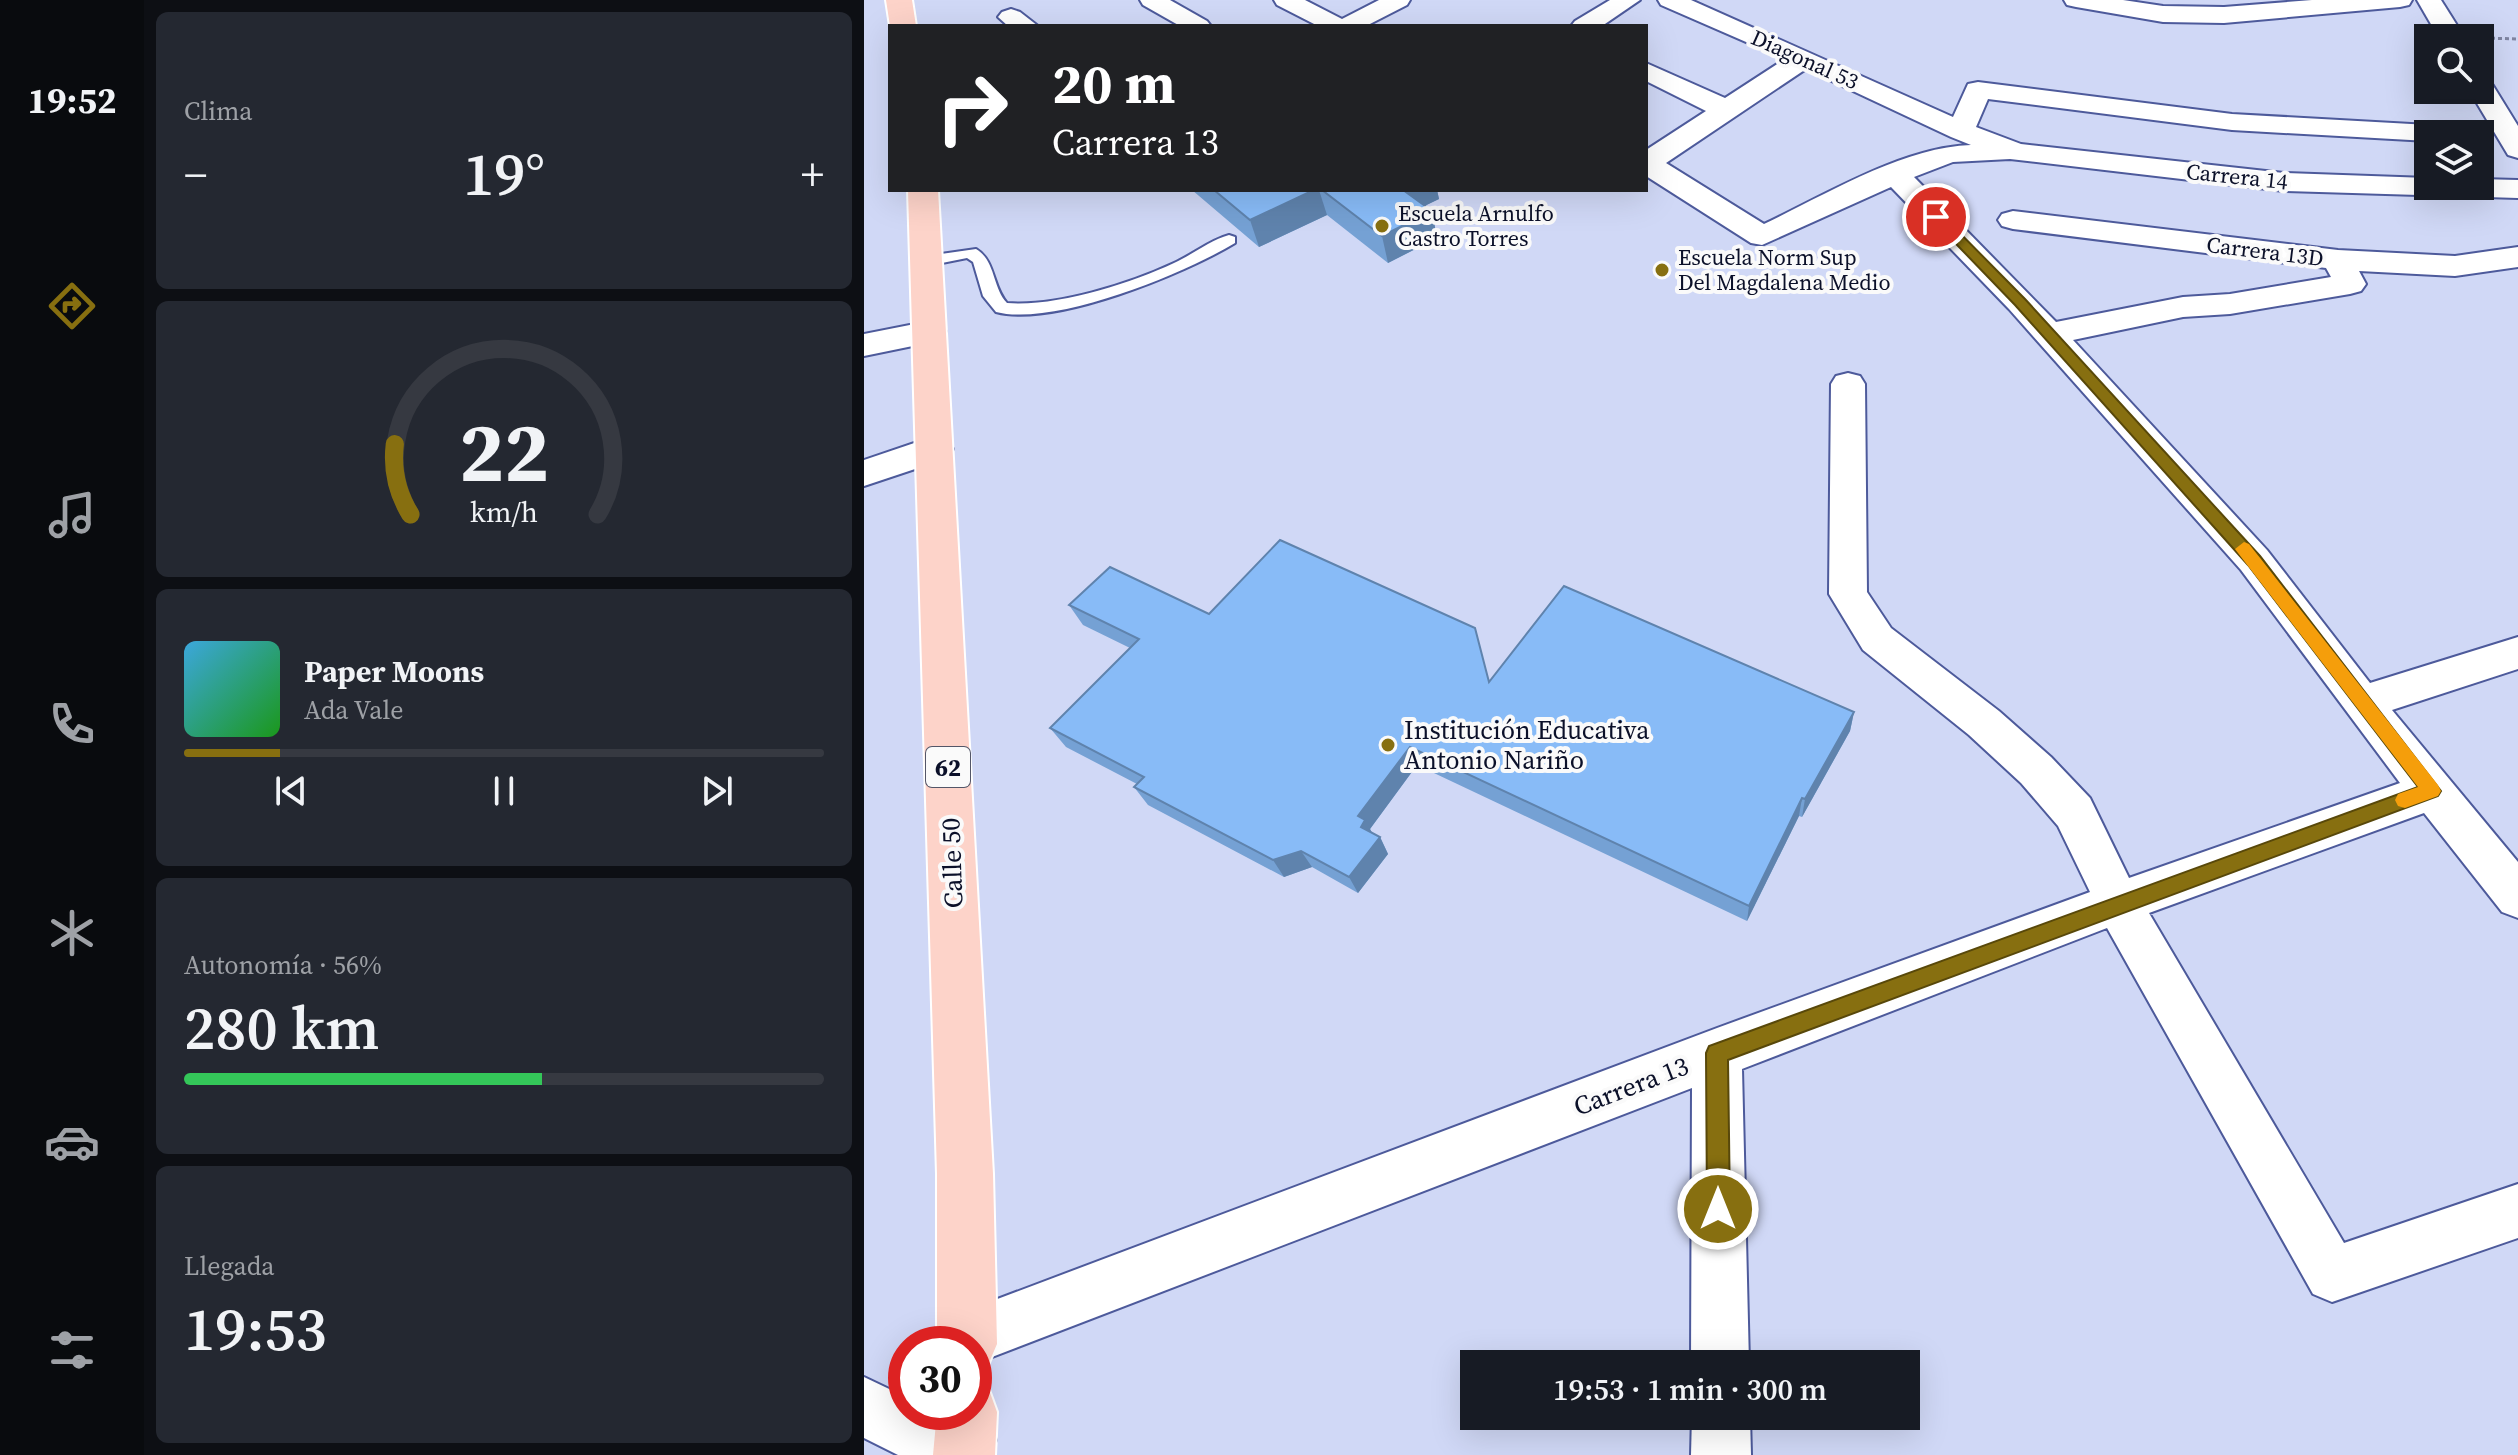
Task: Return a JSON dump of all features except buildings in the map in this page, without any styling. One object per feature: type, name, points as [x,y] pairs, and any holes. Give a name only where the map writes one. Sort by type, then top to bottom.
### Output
[{"type":"main road","points":[[899,0],[903,24]]},
{"type":"main road","name":"Calle 50","points":[[923,192],[965,1174],[967,1326]]},
{"type":"street","points":[[1286,0],[1333,24]]},
{"type":"street","points":[[1351,24],[1398,0]]},
{"type":"street","points":[[1587,24],[1628,0]]},
{"type":"street","name":"Diagonal 53","points":[[1670,0],[1951,126]]},
{"type":"street","points":[[2076,0],[2163,14],[2224,15],[2400,0]]},
{"type":"street","points":[[2429,0],[2444,24]]},
{"type":"street","points":[[1164,2],[1195,24]]},
{"type":"street","points":[[1648,162],[1804,58]]},
{"type":"street","points":[[1648,72],[1727,110]]},
{"type":"street","points":[[1951,126],[1978,90],[2232,122],[2414,132]]},
{"type":"street","points":[[2496,96],[2515,139]]},
{"type":"street","name":"Carrera 14","points":[[1951,126],[2016,152],[2284,182],[2518,189]]},
{"type":"street","points":[[2494,137],[2515,139]]},
{"type":"street","points":[[1648,164],[1762,236],[1895,174],[1949,154],[2016,152]]},
{"type":"street","points":[[1895,174],[2049,334],[2254,560],[2361,703],[2518,897]]},
{"type":"street","name":"Carrera 13D","points":[[2013,220],[2344,272],[2455,266],[2518,257]]},
{"type":"street","points":[[2049,334],[2183,307],[2230,304],[2344,272]]},
{"type":"street","points":[[864,345],[930,332]]},
{"type":"street","points":[[1848,384],[1848,594],[1877,639],[1984,723],[2036,770],[2074,812],[2118,903],[2332,1275],[2518,1211]]},
{"type":"street","points":[[864,473],[935,449]]},
{"type":"street","points":[[2361,703],[2518,653]]},
{"type":"street","name":"Carrera 13","points":[[992,1331],[1717,1053],[2118,903],[2432,791]]},
{"type":"street","points":[[1717,1053],[1720,1350]]},
{"type":"street","points":[[864,1406],[903,1428],[967,1440]]},
{"type":"street","points":[[1721,1430],[1721,1455]]},
{"type":"lane","points":[[927,261],[970,253],[980,259],[991,296],[1002,308],[1021,311],[1134,287],[1185,267],[1229,240]]},
{"type":"slow traffic","points":[[2244,549],[2432,791],[2405,800]]},
{"type":"place","name":"Escuela Arnulfo Castro Torres","points":[[1382,226]]},
{"type":"place","name":"Escuela Norm Sup Del Magdalena Medio","points":[[1662,270]]},
{"type":"place","name":"Institución Educativa Antonio Nariño","points":[[1388,745]]},
{"type":"route","points":[[1718,1209],[1717,1053],[2118,903],[2432,791],[2361,703],[2254,560],[2020,302],[1936,217]]}]
